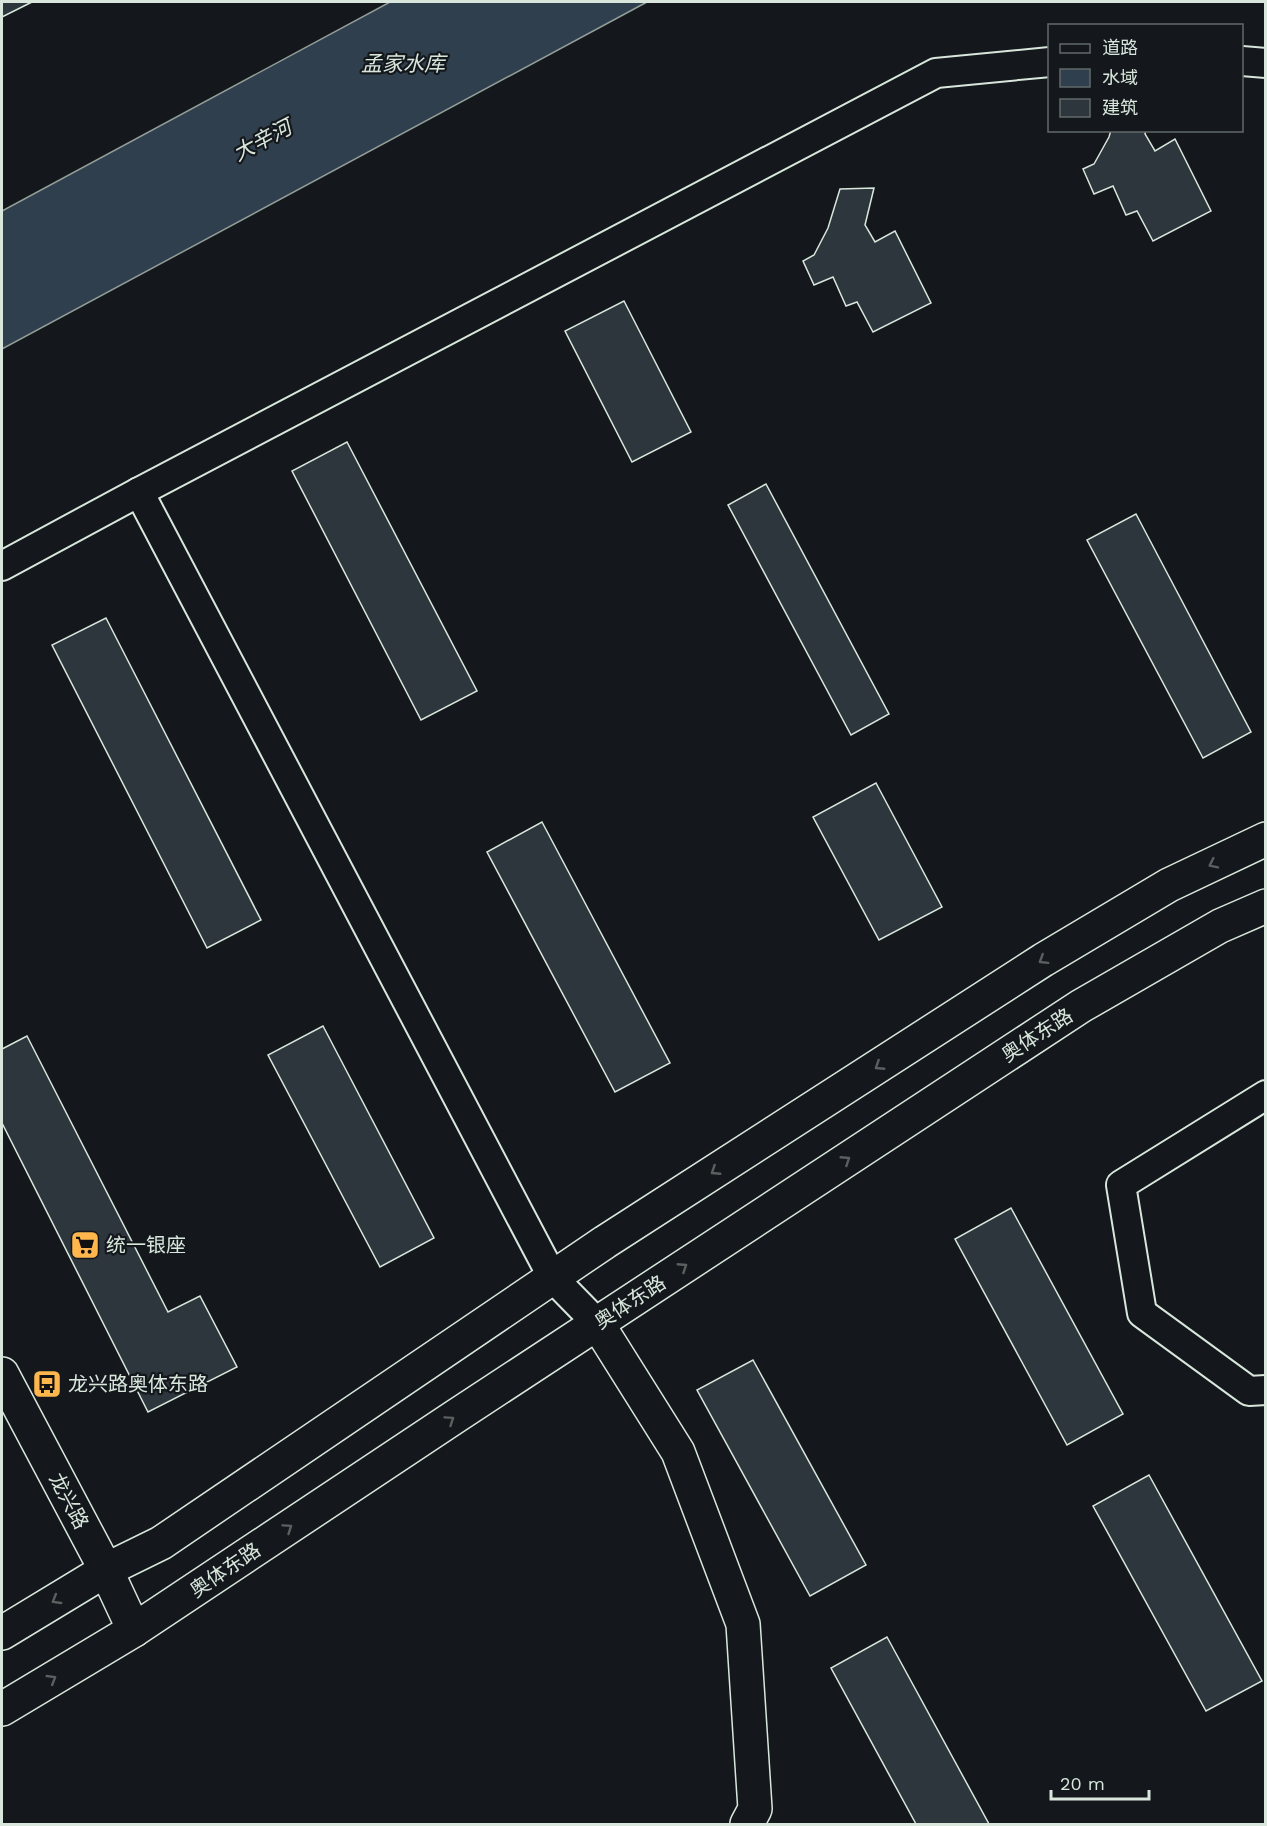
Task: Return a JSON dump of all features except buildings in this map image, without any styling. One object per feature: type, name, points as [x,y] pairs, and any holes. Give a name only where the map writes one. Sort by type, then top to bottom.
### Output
[{"type":"main road","points":[[2,1633],[106,1570],[161,1543],[605,1242],[1043,960],[1169,885],[1266,839]]},
{"type":"main road","name":"奥体东路","points":[[2,1709],[134,1630],[1081,1006],[1220,926],[1266,906]]},
{"type":"main road","points":[[597,1323],[678,1452],[743,1624],[755,1809],[747,1824]]},
{"type":"main road","name":"龙兴路","points":[[2,1374],[106,1570],[134,1630]]},
{"type":"street","points":[[1243,61],[1266,63]]},
{"type":"street","points":[[2,566],[936,73],[1048,62]]},
{"type":"street","points":[[140,492],[554,1278],[597,1323]]},
{"type":"street","points":[[1266,1095],[1121,1185],[1142,1313],[1250,1390],[1266,1390]]},
{"type":"water","name":"孟家水库","points":[[390,2],[647,2],[2,349],[2,211]]},
{"type":"place","name":"统一银座","points":[[85,1245]]},
{"type":"place","name":"龙兴路奥体东路","points":[[47,1384]]},
{"type":"water label","name":"大辛河","points":[[262,140]]}]
